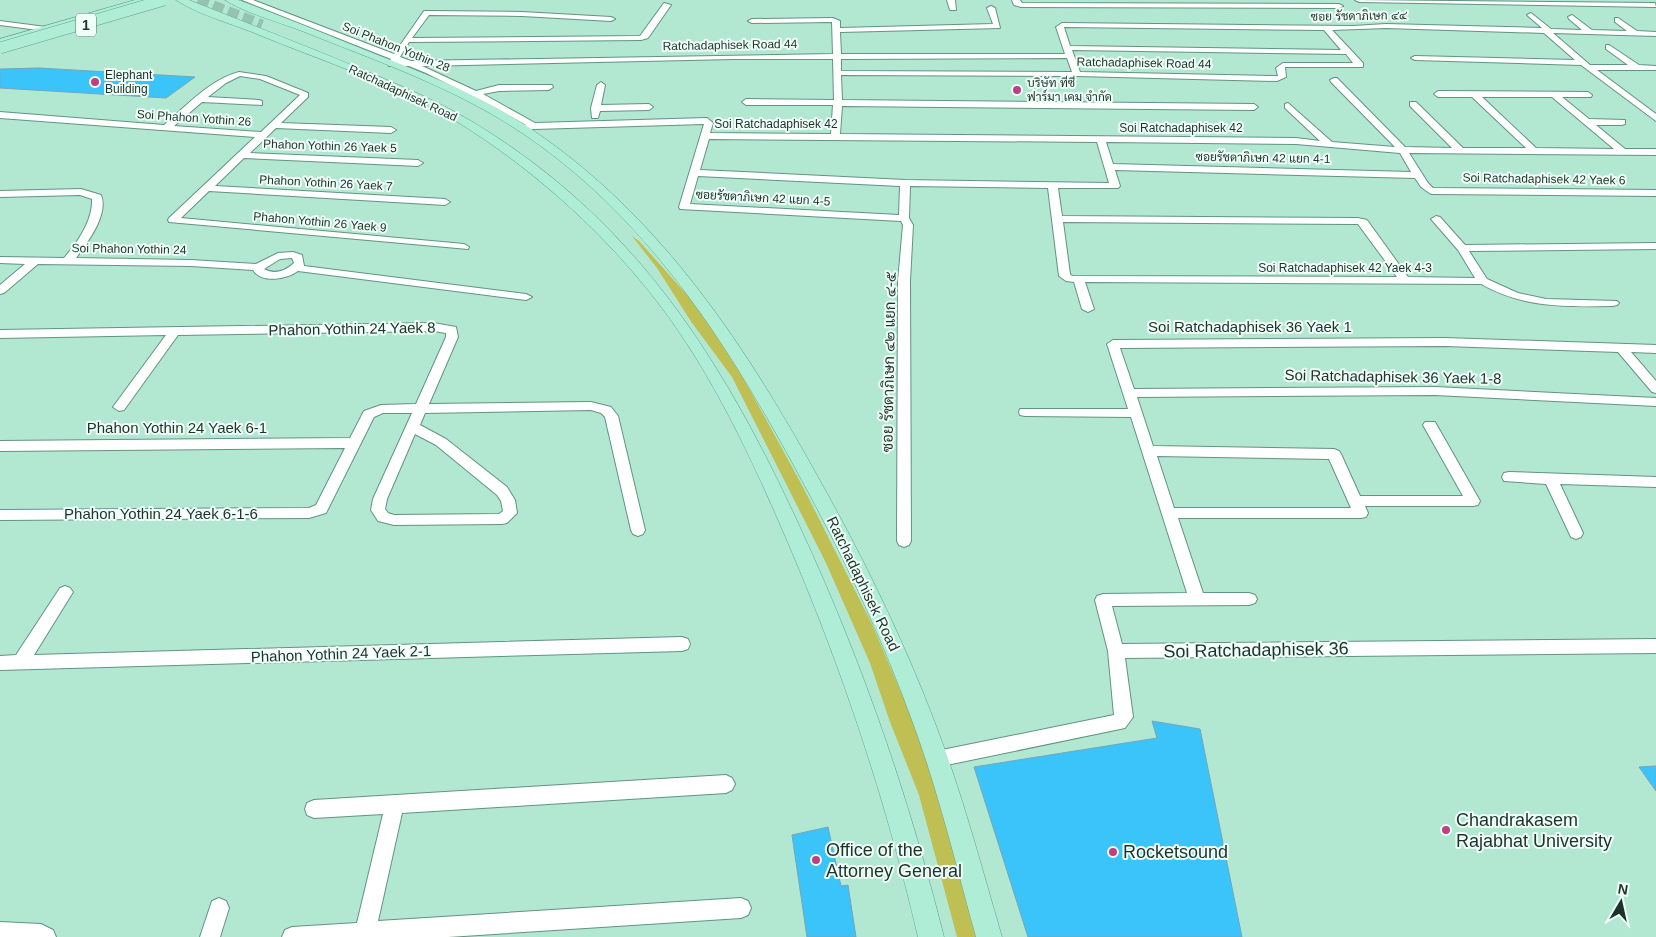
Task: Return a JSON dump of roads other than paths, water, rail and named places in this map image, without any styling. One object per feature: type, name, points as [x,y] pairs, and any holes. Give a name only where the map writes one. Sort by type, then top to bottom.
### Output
[{"type":"main road","name":"1","points":[[0,46],[123,10],[145,0]]},
{"type":"main road","points":[[0,46],[154,0]]},
{"type":"main road","points":[[0,46],[164,0]]},
{"type":"main road","name":"1","points":[[0,46],[46,29],[172,0]]},
{"type":"main road","name":"Ratchadaphisek Road","points":[[181,0],[393,61],[528,127],[608,195],[637,223],[672,262],[719,324],[749,370],[831,517],[871,597],[905,674],[938,759],[989,937]]},
{"type":"main road","name":"Ratchadaphisek Road","points":[[230,0],[267,24],[468,124],[506,150],[580,211],[642,273],[692,339],[731,404],[774,490],[806,560],[841,645],[891,789],[930,937]]},
{"type":"main road","name":"Ratchadaphisek Road","points":[[267,24],[410,77],[492,118],[561,167],[672,262]]},
{"type":"street","name":"Soi Phahon Yothin 28","points":[[246,0],[393,61],[409,63],[477,93],[528,127]]},
{"type":"street","points":[[1016,0],[1017,3],[1021,4],[1339,6],[1333,0]]},
{"type":"street","points":[[1359,0],[1655,5]]},
{"type":"street","points":[[406,40],[641,38],[645,36],[667,5]]},
{"type":"street","points":[[836,30],[997,26],[990,8]]},
{"type":"street","points":[[393,61],[424,15],[431,12],[611,19]]},
{"type":"street","points":[[1531,14],[1546,30],[1586,65],[1656,118]]},
{"type":"street","points":[[1572,17],[1590,32]]},
{"type":"street","points":[[1452,18],[1462,27]]},
{"type":"street","points":[[1618,20],[1635,33]]},
{"type":"street","points":[[752,21],[836,21],[838,103],[835,137]]},
{"type":"street","points":[[0,23],[46,29]]},
{"type":"street","name":"ซอย รัชดาภิเษก ๔๔","points":[[1069,52],[1060,27],[1062,25],[1326,28],[1378,23],[1656,34]]},
{"type":"street","name":"Ratchadaphisek Road 44","points":[[837,73],[1077,74],[1277,79],[1282,77],[1280,68],[1283,65],[1360,65],[1326,28]]},
{"type":"street","points":[[1609,47],[1636,67]]},
{"type":"street","points":[[1069,52],[1077,74]]},
{"type":"street","name":"Ratchadaphisek Road 44","points":[[409,63],[1069,52],[1348,52]]},
{"type":"street","points":[[1415,58],[1656,68]]},
{"type":"street","points":[[164,128],[230,76],[239,74],[259,76],[305,95],[263,136]]},
{"type":"street","points":[[1334,80],[1403,150],[1418,175]]},
{"type":"street","points":[[594,124],[595,108],[601,84]]},
{"type":"street","points":[[477,93],[499,88],[549,87]]},
{"type":"street","points":[[1438,94],[1588,95]]},
{"type":"street","points":[[1474,94],[1534,151]]},
{"type":"street","points":[[1554,95],[1622,151]]},
{"type":"street","points":[[201,99],[259,103]]},
{"type":"street","points":[[746,102],[1254,107]]},
{"type":"street","points":[[1413,104],[1460,150]]},
{"type":"street","points":[[1288,106],[1330,145]]},
{"type":"street","points":[[595,108],[649,107]]},
{"type":"street","name":"Soi Phahon Yothin 26","points":[[0,115],[263,136]]},
{"type":"street","points":[[528,127],[707,122],[709,123],[706,136]]},
{"type":"street","points":[[1587,122],[1622,122]]},
{"type":"street","points":[[273,125],[391,130]]},
{"type":"street","name":"Soi Phahon Yothin 26","points":[[173,220],[205,188],[263,136]]},
{"type":"street","name":"Soi Ratchadaphisek 42","points":[[706,136],[1296,141],[1403,150],[1656,152]]},
{"type":"street","name":"ซอยรัชดาภิเษก 42 แยก 4-5","points":[[706,136],[684,207],[904,218]]},
{"type":"street","points":[[694,173],[906,183],[1115,186],[1101,140]]},
{"type":"street","name":"Phahon Yothin 26 Yaek 5","points":[[241,155],[418,163]]},
{"type":"street","name":"ซอยรัชดาภิเษก 42 แยก 4-1","points":[[1109,167],[1418,175]]},
{"type":"street","name":"Soi Ratchadaphisek 42 Yaek 6","points":[[1418,175],[1424,185],[1431,190],[1656,193]]},
{"type":"street","name":"ซอย รัชดาภิเษก ๔๒ แยก ๔-๕","points":[[904,541],[904,281],[908,225],[904,218],[906,183]]},
{"type":"street","points":[[1053,186],[1065,276],[1066,278],[1078,279],[1088,309]]},
{"type":"street","name":"Phahon Yothin 26 Yaek 7","points":[[205,188],[445,202]]},
{"type":"street","points":[[0,194],[81,192],[97,197],[98,208],[96,216],[74,254],[67,261]]},
{"type":"street","points":[[1056,219],[1358,221],[1363,222],[1406,282]]},
{"type":"street","points":[[1436,219],[1462,248],[1483,282],[1513,297],[1534,302],[1613,304]]},
{"type":"street","name":"Phahon Yothin 26 Yaek 9","points":[[173,220],[464,247]]},
{"type":"street","points":[[1462,248],[1656,246]]},
{"type":"street","name":"Soi Phahon Yothin 24","points":[[0,260],[191,263],[258,267],[271,259],[286,255],[298,257],[301,260],[297,268],[291,272],[276,276],[264,274],[258,267]]},
{"type":"street","points":[[0,291],[35,261]]},
{"type":"street","name":"Soi Phahon Yothin 24","points":[[297,268],[526,297]]},
{"type":"street","name":"Soi Ratchadaphisek 42 Yaek 4-3","points":[[1078,279],[1483,282]]},
{"type":"street","name":"Phahon Yothin 24 Yaek 8","points":[[0,334],[434,327],[452,330],[452,337],[411,426],[380,499],[378,510],[383,517],[394,520],[502,519],[510,513],[508,500],[502,491],[441,442],[411,426]]},
{"type":"street","points":[[119,407],[174,332]]},
{"type":"street","name":"Soi Ratchadaphisek 36 Yaek 1","points":[[1197,599],[1113,344],[1445,342],[1656,349]]},
{"type":"street","points":[[1622,349],[1656,389]]},
{"type":"street","name":"Soi Ratchadaphisek 36 Yaek 1-8","points":[[1129,393],[1436,391],[1656,402]]},
{"type":"street","points":[[354,443],[369,414],[381,408],[591,406],[606,410],[612,416],[638,530]]},
{"type":"street","points":[[1025,412],[1136,413]]},
{"type":"street","points":[[1356,501],[1473,501],[1430,425]]},
{"type":"street","name":"Phahon Yothin 24 Yaek 6-1","points":[[0,446],[354,443]]},
{"type":"street","name":"Phahon Yothin 24 Yaek 6-1-6","points":[[0,515],[309,513],[321,509],[354,443]]},
{"type":"street","points":[[1148,451],[1332,454],[1335,455],[1361,513],[1169,513]]},
{"type":"street","points":[[1510,477],[1656,482]]},
{"type":"street","points":[[1551,479],[1576,533]]},
{"type":"street","points":[[20,663],[66,592]]},
{"type":"street","points":[[938,759],[1119,722],[1124,717],[1125,710],[1116,651],[1103,600],[1249,599]]},
{"type":"street","name":"Phahon Yothin 24 Yaek 2-1","points":[[0,663],[682,644]]},
{"type":"street","name":"Soi Ratchadaphisek 36","points":[[1116,651],[1656,646]]},
{"type":"street","points":[[314,809],[726,784]]},
{"type":"street","points":[[364,935],[395,803]]},
{"type":"street","points":[[210,937],[219,908]]},
{"type":"street","points":[[292,937],[364,935],[741,908]]},
{"type":"street","points":[[0,932],[41,934],[46,937]]},
{"type":"tunnel","points":[[198,0],[262,25]]},
{"type":"railway","points":[[0,46],[158,0]]},
{"type":"place","name":"Elephant Building","points":[[95,82]]},
{"type":"place","name":"บริษัท ทีซี ฟาร์มา เคม จำกัด","points":[[1017,90]]},
{"type":"place","name":"Chandrakasem Rajabhat University","points":[[1446,830]]},
{"type":"place","name":"Rocketsound","points":[[1113,852]]},
{"type":"place","name":"Office of the Attorney General","points":[[816,860]]}]
